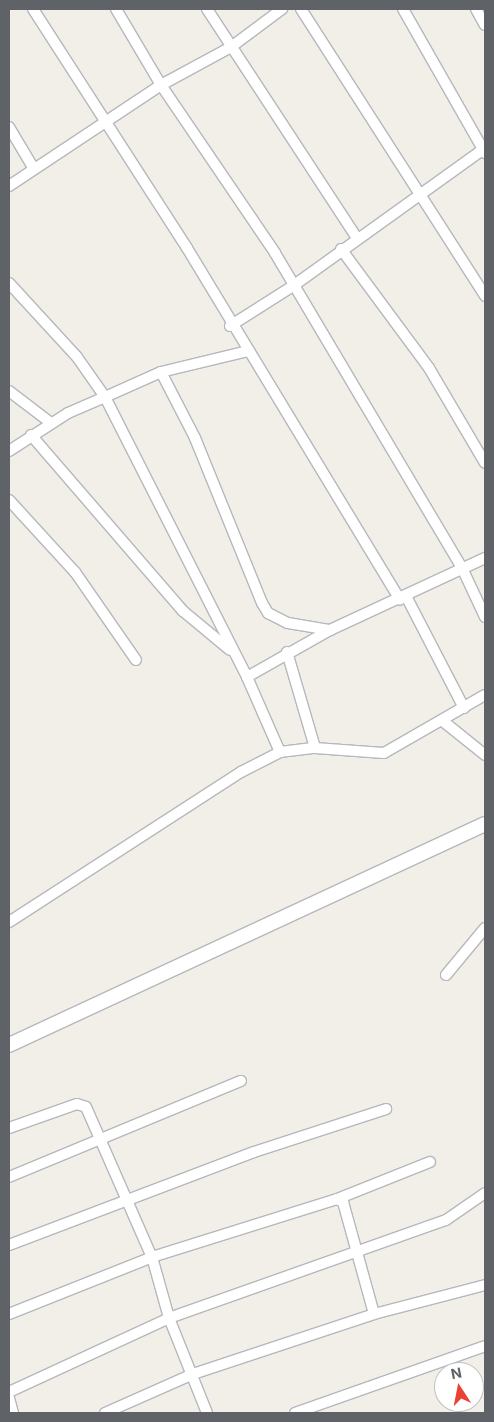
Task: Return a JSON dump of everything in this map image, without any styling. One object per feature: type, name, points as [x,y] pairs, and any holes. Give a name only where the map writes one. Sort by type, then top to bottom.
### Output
[{"type":"street","points":[[33,9],[187,248],[230,326],[248,351],[403,599],[464,708]]},
{"type":"street","points":[[116,9],[161,85],[293,286],[463,570],[485,617]]},
{"type":"street","points":[[207,9],[230,47],[356,237]]},
{"type":"street","points":[[9,186],[161,85],[230,47],[282,9]]},
{"type":"street","points":[[301,9],[485,296]]},
{"type":"street","points":[[230,326],[293,286],[356,237],[485,150],[403,9]]},
{"type":"street","points":[[476,9],[485,25]]},
{"type":"street","points":[[9,127],[34,169]]},
{"type":"street","points":[[341,249],[430,368],[485,464]]},
{"type":"street","points":[[9,283],[77,357],[106,398],[247,677],[280,752]]},
{"type":"street","points":[[9,451],[30,435],[52,423],[161,372],[248,351]]},
{"type":"street","points":[[161,372],[195,438],[262,603],[268,613],[288,623],[330,630]]},
{"type":"street","points":[[9,391],[52,423]]},
{"type":"street","points":[[30,435],[183,611],[233,652]]},
{"type":"street","points":[[9,500],[75,572],[136,660]]},
{"type":"street","points":[[247,677],[287,652],[330,630],[403,599],[485,558]]},
{"type":"street","points":[[287,652],[316,748]]},
{"type":"street","points":[[9,922],[241,772],[280,752],[316,748],[384,754],[444,722],[485,695]]},
{"type":"street","points":[[444,722],[485,755]]},
{"type":"street","points":[[9,1045],[485,824]]},
{"type":"street","points":[[446,975],[485,928]]},
{"type":"street","points":[[9,1177],[101,1136],[241,1081]]},
{"type":"street","points":[[9,1128],[81,1104],[101,1136],[152,1257],[169,1318],[193,1374],[206,1413]]},
{"type":"street","points":[[9,1245],[128,1199],[386,1110]]},
{"type":"street","points":[[9,1314],[152,1257],[337,1199],[430,1162]]},
{"type":"street","points":[[9,1392],[169,1318],[446,1220],[485,1193]]},
{"type":"street","points":[[337,1199],[343,1202],[355,1251],[374,1314]]},
{"type":"street","points":[[104,1413],[193,1374],[374,1314],[485,1285]]},
{"type":"street","points":[[295,1413],[485,1346]]},
{"type":"street","points":[[9,1398],[13,1413]]}]
